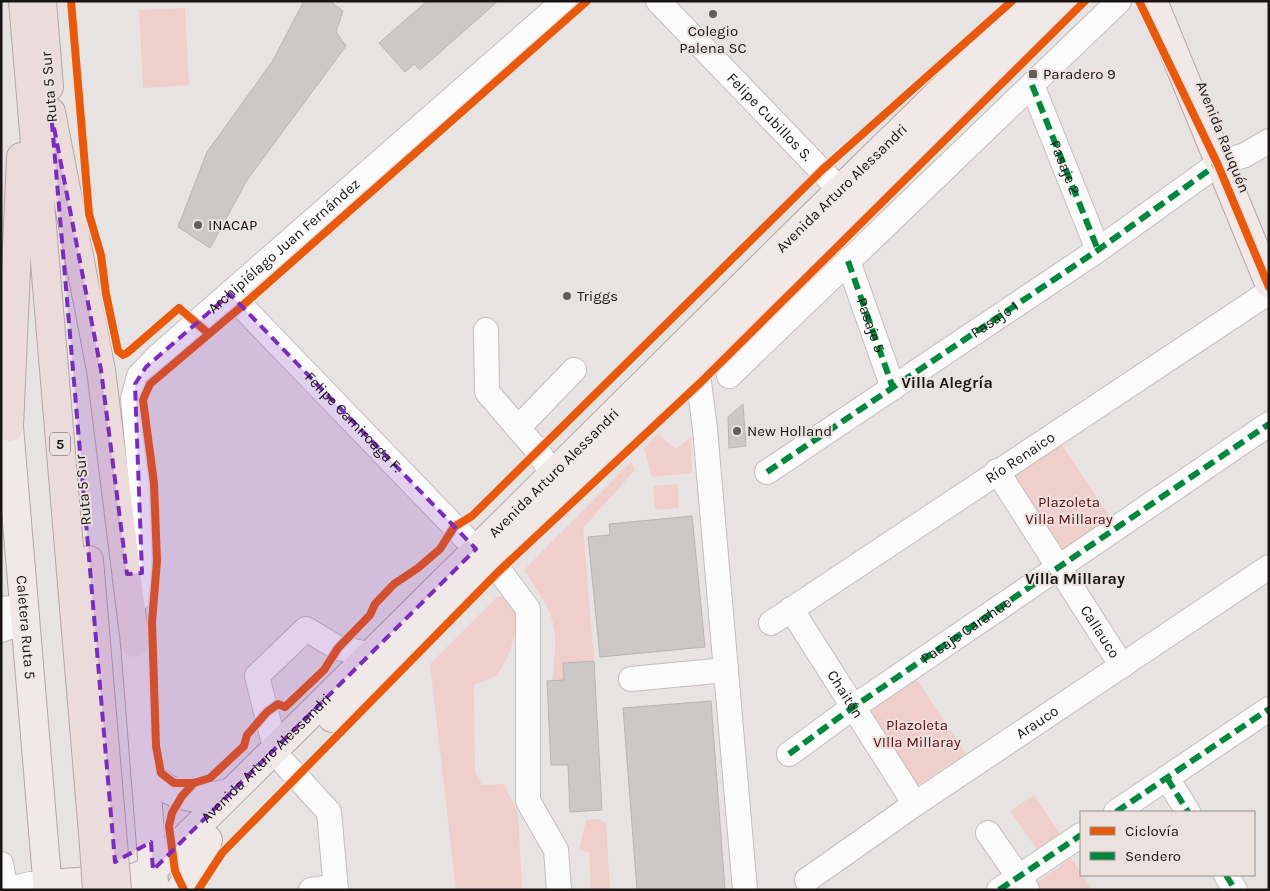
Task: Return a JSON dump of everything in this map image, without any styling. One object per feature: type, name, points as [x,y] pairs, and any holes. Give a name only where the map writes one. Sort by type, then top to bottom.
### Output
[{"type":"highway","name":"Ruta 5 Sur","points":[[23,1],[103,844],[117,890]]},
{"type":"highway","name":"Ruta 5 Sur","points":[[42,1],[103,844],[97,890]]},
{"type":"highway","points":[[9,427],[26,43]]},
{"type":"highway","points":[[51,112],[101,370],[135,643]]},
{"type":"main road","name":"Avenida Arturo Alessandri","points":[[153,885],[228,793],[280,755],[484,556],[552,474],[1034,1]]},
{"type":"main road","name":"Avenida Arturo Alessandri","points":[[153,885],[208,840],[369,654],[577,478],[648,415],[1066,1]]},
{"type":"main road","name":"Avenida Rauquén","points":[[1152,1],[1269,283]]},
{"type":"main road","name":"Caletera Ruta 5","points":[[9,427],[6,458],[13,617],[41,883]]},
{"type":"main road","points":[[135,643],[153,885]]},
{"type":"main road","points":[[144,772],[169,791],[182,796],[215,797],[228,793]]},
{"type":"main road","points":[[41,883],[123,860],[138,851],[150,834]]},
{"type":"main road","points":[[180,890],[208,840]]},
{"type":"main road","name":"Avenida Arturo Alessandri","points":[[41,883],[134,878],[153,885]]},
{"type":"street","name":"Archipiélago Juan Fernández","points":[[135,643],[142,535],[141,486],[133,399],[135,384],[146,367],[564,1]]},
{"type":"street","name":"Felipe Cubillos S.","points":[[658,1],[840,190]]},
{"type":"street","points":[[729,376],[1119,1]]},
{"type":"street","name":"Pasaje 2","points":[[1032,84],[1098,250]]},
{"type":"street","name":"Pasaje 1","points":[[767,472],[1098,250],[1219,163],[1245,155],[1269,141]]},
{"type":"street","name":"Pasaje 5","points":[[848,260],[893,388]]},
{"type":"street","name":"Río Renaico","points":[[770,623],[1269,292]]},
{"type":"street","name":"Felipe Camiroaga F.","points":[[230,294],[484,556],[528,609],[528,801],[556,850],[559,890]]},
{"type":"street","points":[[486,330],[487,392],[538,451],[552,474]]},
{"type":"street","points":[[692,336],[704,420],[745,890]]},
{"type":"street","name":"Caletera Ruta 5","points":[[1,366],[9,427]]},
{"type":"street","points":[[518,428],[574,370]]},
{"type":"street","name":"Pasaje Carahue","points":[[789,754],[852,708],[1269,424]]},
{"type":"street","name":"Callauco","points":[[997,471],[1122,666]]},
{"type":"street","name":"Arauco","points":[[807,880],[915,804],[1269,567]]},
{"type":"street","name":"Chaitén","points":[[791,609],[852,708],[915,804]]},
{"type":"street","points":[[310,890],[336,888],[329,812],[280,755],[257,676],[306,629],[338,648],[369,654]]},
{"type":"street","points":[[631,679],[726,670]]},
{"type":"street","points":[[1118,811],[1269,709]]},
{"type":"street","points":[[1167,778],[1187,811]]},
{"type":"street","points":[[988,833],[1023,883]]},
{"type":"street","points":[[999,890],[1023,883],[1080,836]]},
{"type":"street","points":[[1,864],[6,890],[41,883]]},
{"type":"street","points":[[1227,876],[1235,890]]},
{"type":"highlighted area","points":[[51,112],[101,370],[127,574],[142,573],[135,384],[146,367],[230,294],[476,549],[153,870],[151,842],[115,862]]},
{"type":"green space","points":[[185,8],[189,85],[143,88],[139,10]]},
{"type":"green space","points":[[658,434],[676,449],[691,437],[692,473],[652,477],[644,449]]},
{"type":"green space","name":"Plazoleta Villa Millaray","points":[[1061,443],[1111,519],[1060,555],[1011,475]]},
{"type":"green space","points":[[631,462],[635,470],[583,528],[594,661],[563,663],[564,680],[552,681],[555,646],[553,622],[543,599],[524,570]]},
{"type":"green space","points":[[678,484],[679,508],[655,510],[653,486]]},
{"type":"green space","points":[[506,596],[520,613],[510,652],[497,676],[474,685],[475,771],[482,785],[504,784],[518,813],[522,890],[456,890],[430,664],[497,597]]},
{"type":"green space","name":"Plazoleta VIlla Millaray","points":[[917,680],[966,754],[917,786],[868,712]]},
{"type":"green space","points":[[1034,795],[1061,835],[1038,851],[1010,811]]},
{"type":"green space","points":[[597,819],[606,823],[610,890],[591,890],[589,853],[579,850],[586,820]]},
{"type":"green space","points":[[1071,858],[1080,871],[1080,876],[1083,876],[1093,890],[1026,890]]},
{"type":"building","points":[[304,1],[330,1],[343,11],[336,32],[346,46],[247,180],[210,248],[178,227],[207,152],[272,62]]},
{"type":"building","points":[[427,1],[498,1],[420,70],[414,64],[405,72],[379,43]]},
{"type":"building","name":"New Holland","points":[[743,404],[746,446],[729,448],[728,417]]},
{"type":"building","points":[[692,516],[705,647],[600,657],[588,537],[610,535],[609,524]]},
{"type":"building","points":[[594,661],[602,810],[570,812],[568,765],[551,765],[547,681],[564,680],[563,663]]},
{"type":"building","points":[[711,701],[725,890],[637,890],[623,708]]},
{"type":"marked path","points":[[1032,85],[1098,250]]},
{"type":"marked path","points":[[767,472],[1098,250],[1219,163]]},
{"type":"marked path","points":[[848,261],[893,388]]},
{"type":"marked path","points":[[789,754],[852,708],[1269,424]]},
{"type":"marked path","points":[[1117,811],[1269,709]]},
{"type":"marked path","points":[[1167,778],[1187,811]]},
{"type":"marked path","points":[[999,890],[1080,836]]},
{"type":"marked path","points":[[1227,876],[1235,890]]},
{"type":"cycle path","points":[[71,1],[89,214],[101,255],[106,294],[118,351],[123,355],[127,353],[179,308],[209,334]]},
{"type":"cycle path","points":[[587,1],[242,306],[150,384],[143,400],[154,483],[157,561],[152,622],[156,746],[161,773],[174,783],[194,783],[210,778],[244,746],[247,735],[267,712],[278,704],[285,707],[324,670],[338,648],[370,615],[375,604],[394,584],[418,568],[440,549],[454,527],[472,516],[822,170],[1012,1]]},
{"type":"cycle path","points":[[198,890],[222,853],[498,572],[700,383],[1085,1]]},
{"type":"cycle path","points":[[1139,1],[1218,165],[1269,287]]},
{"type":"cycle path","points":[[184,890],[175,871],[169,826],[172,813],[182,796],[194,783]]},
{"type":"place","name":"Colegio Palena SC","points":[[713,14]]},
{"type":"place","name":"Paradero 9","points":[[1033,74]]},
{"type":"place","name":"INACAP","points":[[198,225]]},
{"type":"place","name":"Triggs","points":[[567,296]]},
{"type":"place","name":"New Holland","points":[[737,431]]},
{"type":"district","name":"Villa Alegría","points":[[947,382]]},
{"type":"district","name":"Villa Millaray","points":[[1075,578]]}]
